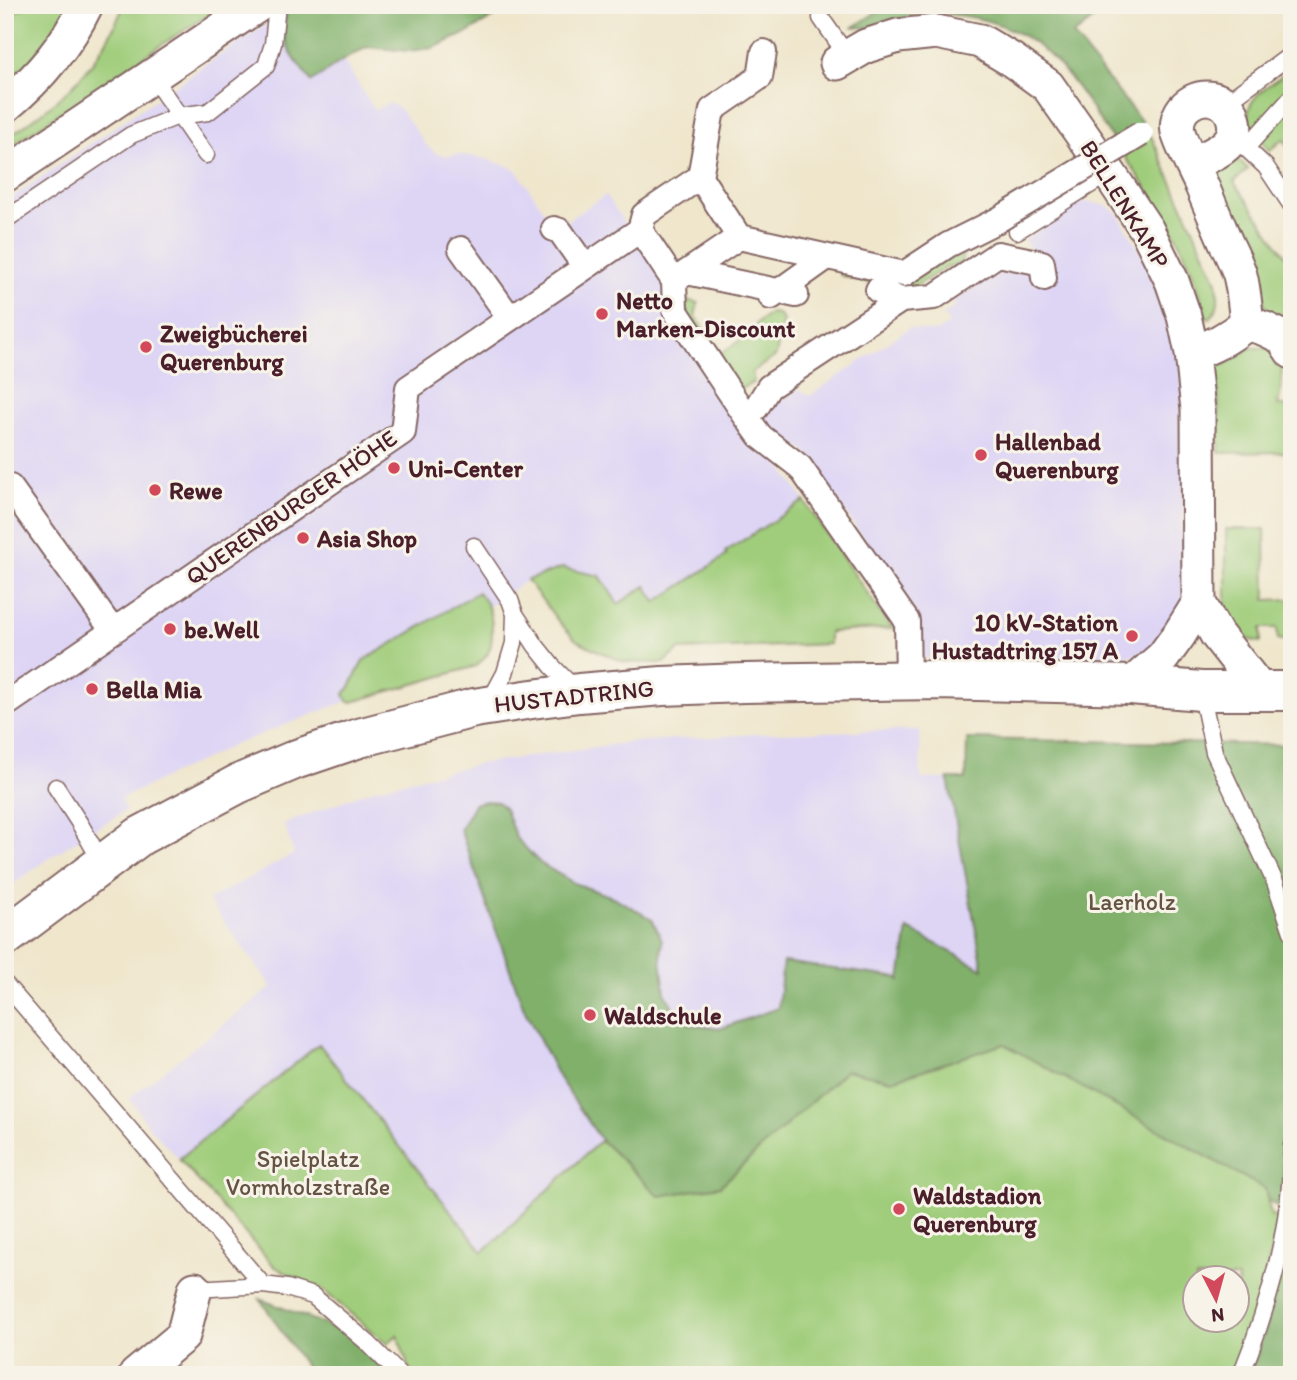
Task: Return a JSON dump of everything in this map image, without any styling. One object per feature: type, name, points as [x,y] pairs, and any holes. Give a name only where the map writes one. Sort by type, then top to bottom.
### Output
[{"type":"street","points":[[5,106],[21,93],[58,53],[86,5]]},
{"type":"street","points":[[5,175],[258,5]]},
{"type":"street","name":"BELLENKAMP","points":[[842,60],[866,46],[898,36],[936,32],[980,41],[1048,86],[1110,173],[1147,230],[1172,281],[1184,316],[1192,353],[1198,410],[1199,603],[1217,635],[1277,691]]},
{"type":"street","points":[[764,52],[761,77],[712,110],[700,177],[739,237],[795,286]]},
{"type":"street","points":[[1192,164],[1218,152],[1229,142],[1239,142],[1234,119],[1224,104],[1208,97],[1185,106],[1178,121],[1178,131],[1192,164],[1240,274],[1247,323]]},
{"type":"street","points":[[640,230],[680,276],[795,286],[904,274],[948,245],[999,226],[1145,132]]},
{"type":"street","name":"QUERENBURGER HÖHE","points":[[5,705],[403,432],[408,388],[640,230],[644,215],[700,177]]},
{"type":"street","points":[[998,254],[999,226]]},
{"type":"street","points":[[554,229],[560,230],[585,267]]},
{"type":"street","points":[[739,237],[680,276],[675,310],[760,436],[800,467],[907,621],[908,680]]},
{"type":"street","points":[[461,249],[510,318]]},
{"type":"street","points":[[746,415],[756,408],[769,387],[799,355],[840,328],[901,300],[934,297],[998,254],[1042,263],[1044,278]]},
{"type":"street","points":[[878,290],[901,300]]},
{"type":"street","points":[[1247,323],[1282,337],[1292,352]]},
{"type":"street","points":[[1192,353],[1232,336],[1247,323]]},
{"type":"street","points":[[10,487],[113,631]]},
{"type":"street","points":[[1131,685],[1163,657],[1199,603]]},
{"type":"street","name":"HUSTADTRING","points":[[5,937],[140,836],[239,784],[298,759],[359,738],[488,706],[579,693],[744,683],[908,680],[1045,682],[1201,691],[1277,691]]},
{"type":"street","points":[[136,1375],[183,1336],[195,1289]]},
{"type":"lane","points":[[5,219],[131,135],[178,116],[208,113],[267,66],[273,44],[276,5]]},
{"type":"lane","points":[[821,18],[842,60]]},
{"type":"lane","points":[[1224,104],[1292,54]]},
{"type":"lane","points":[[152,76],[206,155]]},
{"type":"lane","points":[[1292,97],[1239,142],[1266,167],[1292,206]]},
{"type":"lane","points":[[999,226],[1110,173]]},
{"type":"lane","points":[[474,545],[510,600],[515,614],[552,666],[579,693]]},
{"type":"lane","points":[[488,706],[505,673],[513,642],[515,614]]},
{"type":"lane","points":[[1201,691],[1214,752],[1275,882],[1292,932]]},
{"type":"lane","points":[[56,787],[102,863]]},
{"type":"lane","points":[[5,984],[263,1285]]},
{"type":"lane","points":[[1241,1375],[1257,1333],[1283,1239],[1289,1202],[1292,1145]]},
{"type":"lane","points":[[195,1289],[263,1285],[313,1296],[368,1343],[400,1375]]},
{"type":"shaded area","name":"Uni-Center","points":[[288,9],[285,38],[287,48],[312,82],[343,60],[375,110],[389,103],[399,108],[427,146],[437,154],[482,158],[517,171],[556,228],[606,195],[666,286],[675,310],[804,500],[725,551],[726,555],[657,601],[646,586],[618,604],[562,568],[527,580],[488,607],[478,592],[363,661],[344,693],[347,701],[236,744],[120,799],[126,810],[55,854],[5,890],[5,202]]},
{"type":"shaded area","points":[[1081,202],[1107,206],[1118,214],[1149,266],[1167,311],[1178,357],[1183,395],[1183,601],[1152,647],[1138,654],[1123,657],[920,658],[920,623],[805,451],[777,436],[760,414],[798,389],[810,396],[909,328],[936,332],[949,324],[943,314],[954,308],[955,300],[998,271],[1014,273],[1023,267],[1032,252],[1024,240]]},
{"type":"shaded area","name":"Waldschule","points":[[920,730],[921,779],[948,779],[983,969],[601,1141],[483,1253],[319,1044],[179,1159],[151,1129],[129,1098],[272,987],[208,900],[294,854],[284,824],[374,789],[479,764],[630,742],[776,733]]},
{"type":"green space","points":[[29,5],[74,5],[65,26],[5,91],[5,17]]},
{"type":"green space","points":[[124,5],[224,5],[5,150],[5,139],[58,99],[85,72],[107,40]]},
{"type":"green space","points":[[290,5],[555,5],[504,10],[469,32],[433,48],[408,51],[367,47],[312,82],[292,55],[285,38],[284,28]]},
{"type":"green space","points":[[887,5],[1112,5],[1073,35],[1145,126],[1115,143],[1066,73],[1047,53],[1034,42],[988,21],[955,15],[922,14],[870,28],[854,27]]},
{"type":"green space","points":[[1292,69],[1292,151],[1283,139],[1269,151],[1250,123],[1250,106],[1261,91]]},
{"type":"green space","points":[[1151,136],[1217,281],[1217,306],[1210,318],[1205,317],[1192,272],[1173,230],[1122,153]]},
{"type":"green space","points":[[1231,160],[1241,162],[1248,169],[1234,182],[1292,265],[1292,322],[1268,310],[1261,298],[1258,279],[1216,190],[1220,173]]},
{"type":"green space","points":[[961,251],[961,262],[952,267],[948,266],[910,290],[897,291],[840,275],[847,267],[907,279]]},
{"type":"green space","points":[[685,300],[698,303],[695,316],[721,353],[756,330],[756,324],[770,313],[778,314],[783,320],[776,356],[752,372],[754,382],[737,388],[684,308]]},
{"type":"green space","points":[[1250,348],[1267,349],[1274,353],[1281,366],[1278,405],[1292,408],[1292,452],[1219,453],[1215,368]]},
{"type":"green space","points":[[804,501],[889,625],[897,628],[829,632],[829,644],[679,650],[664,663],[625,662],[576,640],[527,580],[562,568],[600,576],[618,604],[646,586],[656,602],[727,555],[725,552]]},
{"type":"green space","points":[[1226,529],[1265,529],[1266,600],[1291,599],[1292,640],[1278,640],[1277,628],[1261,628],[1261,642],[1246,639],[1234,628],[1226,612]]},
{"type":"green space","points":[[478,592],[488,607],[492,630],[488,653],[476,666],[352,702],[347,701],[344,694],[363,661]]},
{"type":"green space","name":"Laerholz","points":[[967,739],[1292,745],[1292,1217],[1268,1201],[1265,1189],[1004,1044],[892,1080],[846,1070],[720,1186],[659,1196],[601,1140],[559,1078],[524,1009],[460,829],[474,804],[498,802],[505,809],[516,838],[540,863],[574,883],[615,898],[652,919],[662,940],[665,993],[677,1014],[692,1025],[722,1028],[778,1008],[783,962],[900,980],[908,929],[983,969],[948,779],[966,779]]},
{"type":"green space","name":"Waldstadion Querenburg","points":[[319,1044],[483,1252],[601,1140],[659,1196],[720,1186],[846,1070],[892,1080],[1004,1044],[1265,1189],[1271,1216],[1278,1217],[1252,1330],[1252,1264],[1182,1264],[1182,1334],[1251,1334],[1248,1346],[1232,1375],[412,1375],[397,1335],[387,1344],[324,1291],[274,1266],[179,1159]]},
{"type":"green space","points":[[1292,1221],[1292,1375],[1250,1375],[1268,1323]]},
{"type":"green space","points":[[260,1299],[349,1334],[387,1375],[311,1375]]},
{"type":"place","name":"Netto Marken-Discount","points":[[602,314]]},
{"type":"place","name":"Zweigbücherei Querenburg","points":[[146,347]]},
{"type":"place","name":"Hallenbad Querenburg","points":[[981,455]]},
{"type":"place","name":"Uni-Center","points":[[394,468]]},
{"type":"place","name":"Rewe","points":[[155,490]]},
{"type":"place","name":"Asia Shop","points":[[303,538]]},
{"type":"place","name":"be.Well","points":[[170,629]]},
{"type":"place","name":"10 kV-Station Hustadtring 157 A","points":[[1132,636]]},
{"type":"place","name":"Bella Mia","points":[[92,689]]},
{"type":"place","name":"Waldschule","points":[[590,1015]]},
{"type":"place","name":"Waldstadion Querenburg","points":[[899,1209]]},
{"type":"park label","name":"Spielplatz Vormholzstraße","points":[[308,1172]]}]
